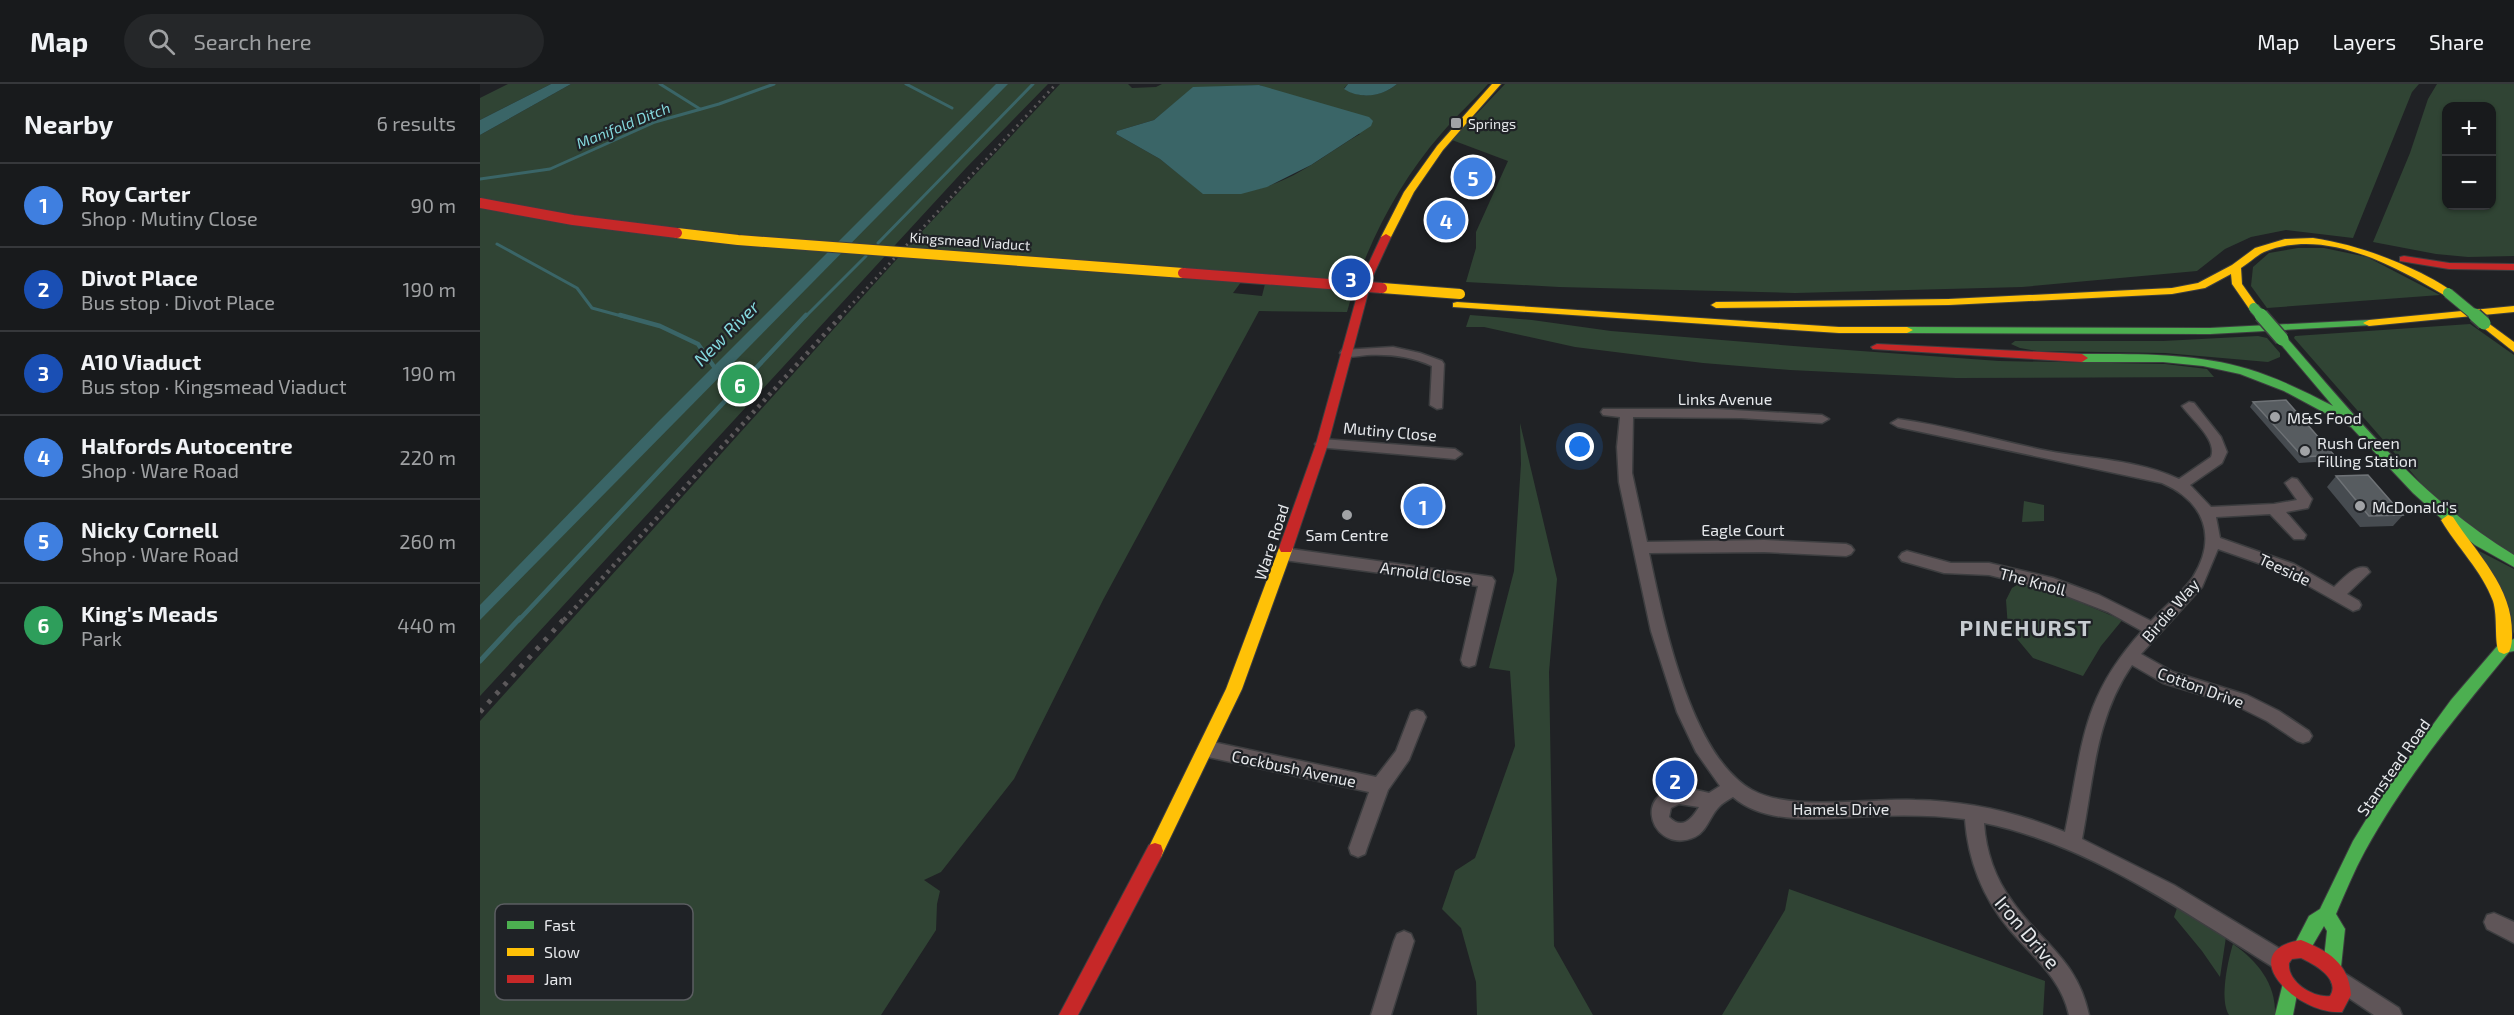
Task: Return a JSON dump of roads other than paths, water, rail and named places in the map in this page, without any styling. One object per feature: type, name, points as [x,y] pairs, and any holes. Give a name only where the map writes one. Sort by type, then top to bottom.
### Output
[{"type":"main road","name":"Ware Road","points":[[1068,1015],[1208,749],[1252,643],[1322,444],[1367,278],[1396,215],[1440,148],[1497,84]]},
{"type":"main road","name":"Kingsmead Viaduct","points":[[480,203],[583,222],[738,240],[1459,299]]},
{"type":"main road","name":"Kingsmead Viaduct","points":[[480,215],[635,239],[740,250],[1459,299]]},
{"type":"main road","points":[[1703,305],[1960,302],[2172,291],[2201,286],[2236,267],[2254,251],[2292,242],[2326,244],[2379,256],[2449,267],[2514,267]]},
{"type":"main road","points":[[2379,256],[2419,274],[2448,293],[2514,348]]},
{"type":"main road","points":[[2236,267],[2236,284],[2254,308],[2359,426],[2448,520],[2479,544],[2514,562]]},
{"type":"main road","points":[[1459,299],[1835,318],[2202,319],[2355,312],[2514,295]]},
{"type":"main road","points":[[1459,299],[1711,334],[1842,344]]},
{"type":"main road","points":[[1624,306],[1681,305]]},
{"type":"main road","points":[[1558,312],[1839,330],[2210,331],[2364,323],[2514,309]]},
{"type":"main road","points":[[1866,346],[1997,356],[2200,362],[2240,370],[2275,382],[2359,426]]},
{"type":"main road","name":"Stanstead Road","points":[[2301,949],[2315,922],[2326,915],[2359,846],[2386,802],[2456,705],[2509,646],[2504,613],[2498,596],[2487,576],[2457,538],[2448,520]]},
{"type":"main road","points":[[2326,915],[2337,929],[2337,974],[2343,996],[2339,1003],[2331,1011],[2310,1004],[2289,989],[2279,969],[2284,953],[2301,949],[2315,954],[2337,974]]},
{"type":"main road","points":[[2284,1015],[2289,989]]},
{"type":"street","points":[[1347,354],[1388,350],[1420,357],[1438,364],[1437,405]]},
{"type":"street","points":[[2180,485],[2217,460],[2220,452],[2216,441],[2189,406]]},
{"type":"street","name":"Links Avenue","points":[[1608,412],[1684,414],[1732,412],[1822,418]]},
{"type":"street","name":"Hamels Drive","points":[[1627,412],[1624,444],[1626,482],[1660,639],[1676,686],[1708,759],[1733,787],[1762,803],[1787,809],[1921,808],[1974,813],[2031,828],[2072,844],[2146,880],[2280,960]]},
{"type":"street","points":[[1898,423],[1929,427],[2042,454],[2153,475],[2180,485],[2198,500],[2207,512],[2274,509],[2303,504],[2305,500],[2292,483]]},
{"type":"street","name":"Mutiny Close","points":[[1322,444],[1455,454]]},
{"type":"street","points":[[2274,509],[2299,535]]},
{"type":"street","name":"Birdie Way","points":[[2072,844],[2084,768],[2100,707],[2130,656],[2152,629],[2197,583],[2212,552],[2213,541],[2207,512]]},
{"type":"street","name":"Teeside","points":[[2213,541],[2274,561],[2353,605]]},
{"type":"street","name":"Eagle Court","points":[[1640,548],[1764,546],[1846,550]]},
{"type":"street","name":"Arnold Close","points":[[1284,554],[1487,581],[1469,660]]},
{"type":"street","name":"The Knoll","points":[[1907,556],[1958,569],[1974,567],[1992,570],[2069,590],[2107,604],[2152,629]]},
{"type":"street","points":[[2335,595],[2362,572]]},
{"type":"street","name":"Cotton Drive","points":[[2130,656],[2169,678],[2241,700],[2303,736]]},
{"type":"street","name":"Cockbush Avenue","points":[[1358,848],[1380,786],[1402,755],[1417,717]]},
{"type":"street","name":"Cockbush Avenue","points":[[1208,749],[1380,786]]},
{"type":"street","points":[[1711,802],[1733,787]]},
{"type":"street","name":"Iron Drive","points":[[1974,813],[1975,838],[1987,878],[2014,921],[2047,953],[2067,978],[2079,1015]]},
{"type":"street","points":[[2494,922],[2514,933]]},
{"type":"street","points":[[1381,1015],[1404,941]]},
{"type":"street","points":[[2337,974],[2392,1015]]},
{"type":"water","points":[[551,84],[571,84],[480,135],[480,120]]},
{"type":"water","points":[[996,84],[1008,84],[480,620],[480,605],[658,422]]},
{"type":"water","points":[[1348,84],[1397,84],[1379,94],[1357,95],[1344,89]]},
{"type":"water","points":[[1259,85],[1369,117],[1373,121],[1371,126],[1311,165],[1267,187],[1241,194],[1203,194],[1160,159],[1116,134],[1117,131],[1154,120],[1193,87]]},
{"type":"waterway","points":[[660,84],[700,109]]},
{"type":"waterway","name":"Manifold Ditch","points":[[480,179],[550,169],[655,122],[719,104],[774,84]]},
{"type":"waterway","points":[[906,84],[952,108]]},
{"type":"waterway","points":[[878,243],[1033,84]]},
{"type":"waterway","points":[[497,244],[577,288],[592,308],[625,317]]},
{"type":"waterway","points":[[805,317],[866,256]]},
{"type":"waterway","name":"New River","points":[[620,315],[660,326],[698,344],[717,371]]},
{"type":"waterway","points":[[519,620],[806,315]]},
{"type":"waterway","points":[[480,661],[520,618]]},
{"type":"railway","points":[[840,317],[1056,84]]},
{"type":"railway","points":[[564,620],[842,315]]},
{"type":"railway","points":[[480,712],[565,618]]},
{"type":"place","name":"Springs","points":[[1456,123]]},
{"type":"place","name":"Nicky Cornell","points":[[1473,177]]},
{"type":"place","name":"Halfords Autocentre","points":[[1446,220]]},
{"type":"place","name":"A10 Viaduct","points":[[1351,278]]},
{"type":"place","name":"King's Meads","points":[[740,384]]},
{"type":"place","name":"M&S Food","points":[[2275,417]]},
{"type":"place","name":"Rush Green Filling Station","points":[[2305,451]]},
{"type":"place","name":"Roy Carter","points":[[1423,506]]},
{"type":"place","name":"McDonald's","points":[[2360,506]]},
{"type":"place","name":"Sam Centre","points":[[1347,515]]},
{"type":"place","name":"Divot Place","points":[[1675,780]]},
{"type":"district","name":"PINEHURST","points":[[2026,627]]}]
